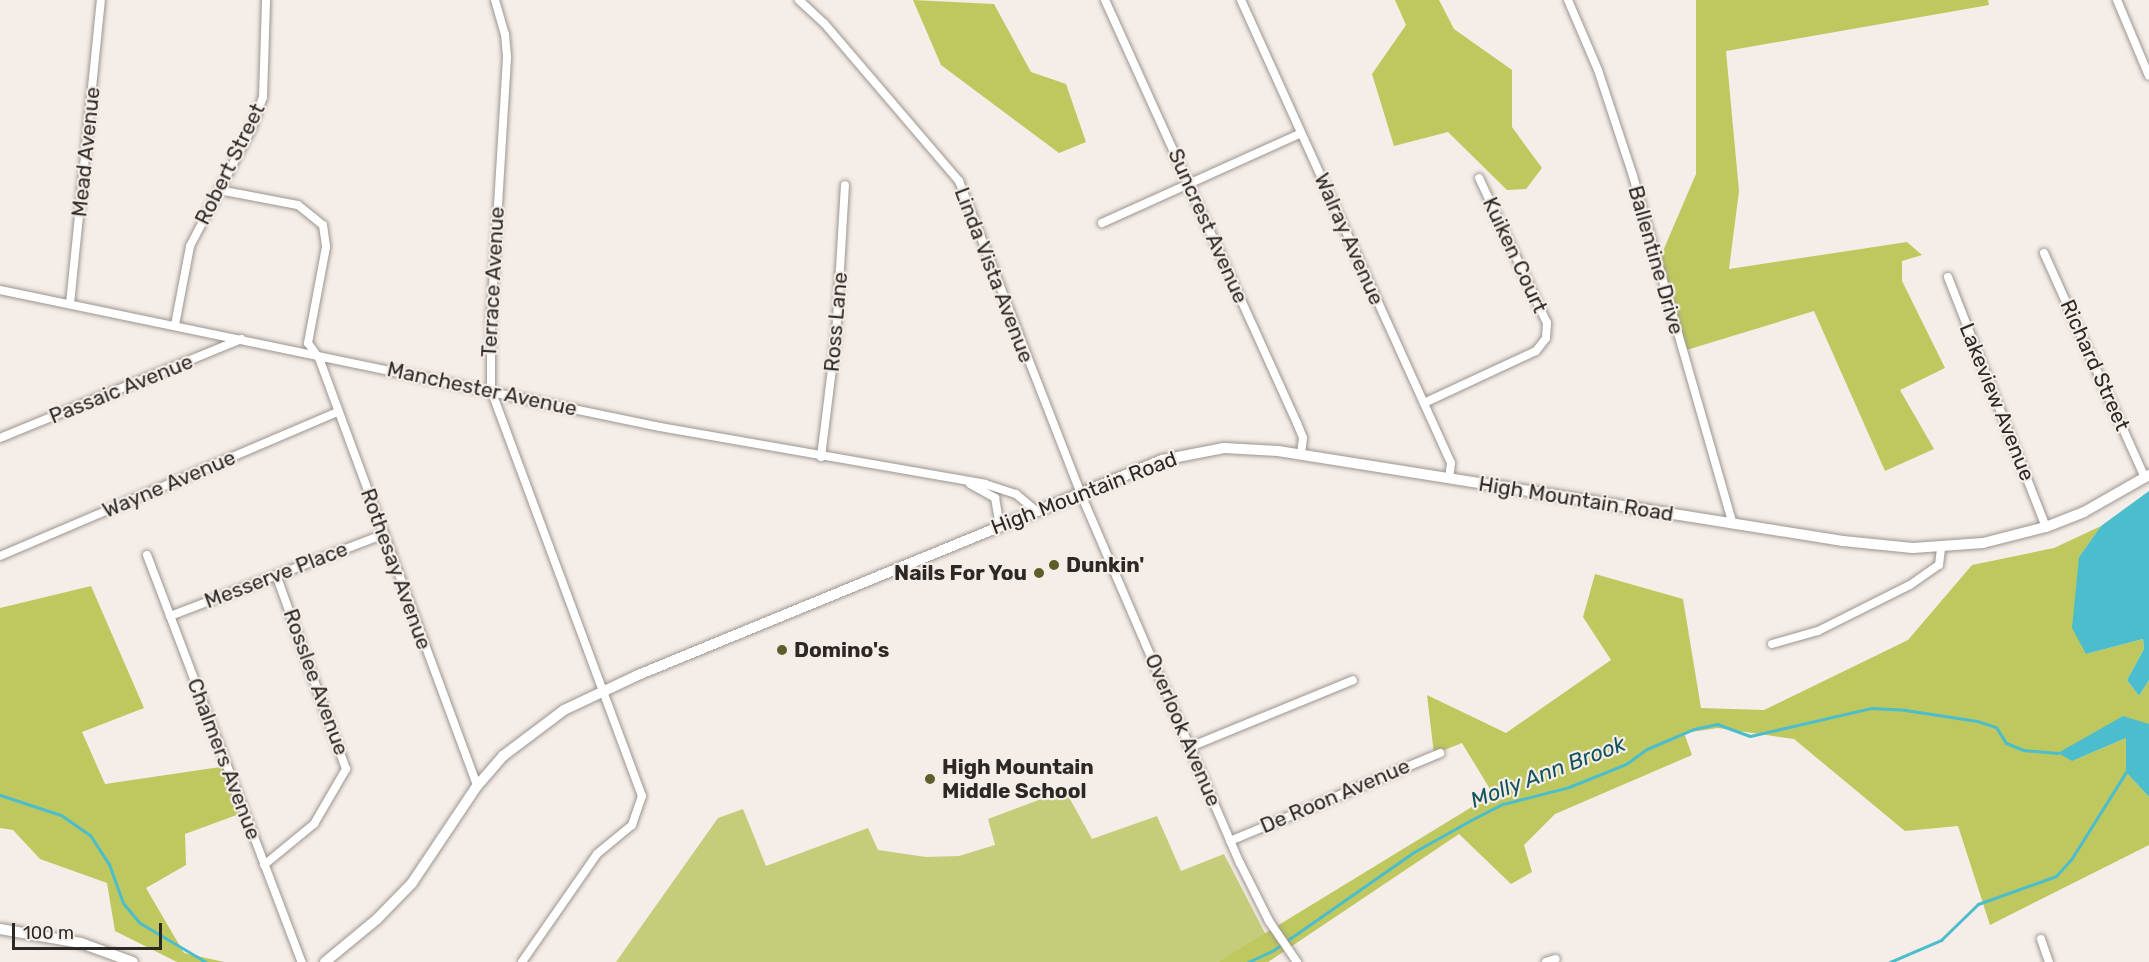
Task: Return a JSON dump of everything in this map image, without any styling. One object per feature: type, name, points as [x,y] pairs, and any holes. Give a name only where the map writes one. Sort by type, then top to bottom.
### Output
[{"type":"street","name":"Mead Avenue","points":[[70,304],[101,0]]},
{"type":"street","name":"Robert Street","points":[[175,325],[190,246],[263,97],[266,0]]},
{"type":"street","name":"Terrace Avenue","points":[[495,0],[505,34],[507,58],[491,323],[491,390],[641,790],[642,806],[629,828],[597,854],[522,962]]},
{"type":"street","name":"Linda Vista Avenue","points":[[799,0],[824,23],[959,180],[1080,492]]},
{"type":"street","name":"Suncrest Avenue","points":[[1105,0],[1297,423],[1303,438],[1301,455]]},
{"type":"street","name":"Walray Avenue","points":[[1241,0],[1452,463],[1449,479]]},
{"type":"street","name":"Ballentine Drive","points":[[1568,0],[1598,70],[1632,176],[1733,524]]},
{"type":"street","points":[[2117,0],[2149,76]]},
{"type":"street","points":[[1102,223],[1301,133]]},
{"type":"street","name":"Kuiken Court","points":[[1424,403],[1536,351],[1546,338],[1547,323],[1479,178]]},
{"type":"street","name":"Ross Lane","points":[[821,457],[836,336],[845,185]]},
{"type":"street","name":"Rothesay Avenue","points":[[219,190],[298,205],[323,225],[326,247],[308,336],[477,786]]},
{"type":"street","name":"Richard Street","points":[[2044,253],[2147,477]]},
{"type":"street","name":"Lakeview Avenue","points":[[1948,277],[2046,527]]},
{"type":"street","name":"Manchester Avenue","points":[[0,290],[821,457],[1001,488],[1021,497],[1035,510]]},
{"type":"street","name":"Passaic Avenue","points":[[0,438],[241,338]]},
{"type":"street","name":"Wayne Avenue","points":[[0,556],[338,412]]},
{"type":"street","name":"High Mountain Road","points":[[325,962],[377,919],[412,883],[477,786],[524,738],[564,710],[603,690],[1035,510],[1189,454],[1242,448],[1301,455],[1882,546],[1941,548],[1983,543],[2046,527],[2147,477]]},
{"type":"street","name":"Manchester Avenue","points":[[964,481],[994,498],[1000,525]]},
{"type":"street","name":"Overlook Avenue","points":[[1080,492],[1230,840],[1278,935],[1297,962]]},
{"type":"street","name":"Messerve Place","points":[[170,616],[382,535]]},
{"type":"street","points":[[1772,644],[1818,631],[1910,585],[1939,565],[1941,548]]},
{"type":"street","name":"Chalmers Avenue","points":[[147,555],[302,962]]},
{"type":"street","name":"Rosslee Avenue","points":[[264,866],[314,824],[346,769],[276,575]]},
{"type":"street","points":[[1190,747],[1353,680]]},
{"type":"street","name":"De Roon Avenue","points":[[1230,840],[1440,753]]},
{"type":"street","points":[[0,929],[81,943],[133,962]]},
{"type":"street","points":[[2041,939],[2049,962]]},
{"type":"street","points":[[1546,962],[1556,959]]},
{"type":"green space","points":[[913,0],[994,4],[1031,72],[1066,84],[1086,142],[1059,153],[941,65]]},
{"type":"green space","points":[[1395,0],[1439,0],[1454,29],[1512,70],[1512,127],[1542,168],[1526,189],[1507,190],[1448,132],[1394,146],[1372,74],[1406,25]]},
{"type":"green space","points":[[1696,0],[1988,0],[1989,5],[1726,51],[1739,191],[1729,269],[1907,242],[1922,255],[1902,261],[1902,281],[1945,368],[1900,390],[1934,449],[1885,471],[1814,311],[1680,352],[1657,265],[1696,174]]},
{"type":"green space","points":[[2101,526],[2079,557],[2086,654],[2143,639],[2144,649],[2127,680],[2139,696],[2149,680],[2149,724],[2072,761],[2126,738],[2126,772],[2149,797],[2149,845],[1990,925],[1958,826],[1905,831],[1794,739],[1718,728],[1684,733],[1692,755],[1555,814],[1524,845],[1532,872],[1511,884],[1459,834],[1268,962],[1218,962],[1493,794],[1462,743],[1434,754],[1427,695],[1506,733],[1611,660],[1583,617],[1595,574],[1683,599],[1701,708],[1764,710],[1908,640],[1972,565],[2054,548]]},
{"type":"green space","points":[[91,586],[144,708],[82,732],[105,784],[227,766],[242,813],[185,834],[186,865],[146,888],[184,953],[224,962],[177,962],[115,931],[107,883],[40,859],[13,830],[0,828],[0,608]]},
{"type":"green space","points":[[1065,790],[1092,839],[1157,816],[1181,871],[1224,854],[1266,935],[1218,962],[616,962],[718,818],[743,809],[766,866],[868,828],[878,850],[926,857],[959,856],[995,845],[988,819]]},
{"type":"water","points":[[2149,491],[2149,680],[2139,696],[2127,680],[2144,649],[2143,639],[2086,654],[2072,628],[2079,557],[2101,526]]},
{"type":"water","points":[[2123,716],[2149,724],[2149,797],[2126,772],[2126,738],[2072,761],[2058,753]]},
{"type":"waterway","name":"Molly Ann Brook","points":[[1248,962],[1272,951],[1414,852],[1471,820],[1503,804],[1569,787],[1626,764],[1647,749],[1694,729],[1717,724],[1750,736],[1871,708],[1905,710],[1977,721],[1996,727],[2006,743],[2023,750],[2058,753]]},
{"type":"waterway","points":[[1890,962],[1941,940],[1978,904],[2056,876],[2072,858],[2126,772]]},
{"type":"waterway","points":[[0,795],[61,815],[90,835],[109,864],[123,903],[140,923],[206,962]]},
{"type":"place","name":"Dunkin'","points":[[1054,565]]},
{"type":"place","name":"Nails For You","points":[[1039,573]]},
{"type":"place","name":"Domino's","points":[[782,650]]},
{"type":"place","name":"High Mountain Middle School","points":[[930,779]]}]
